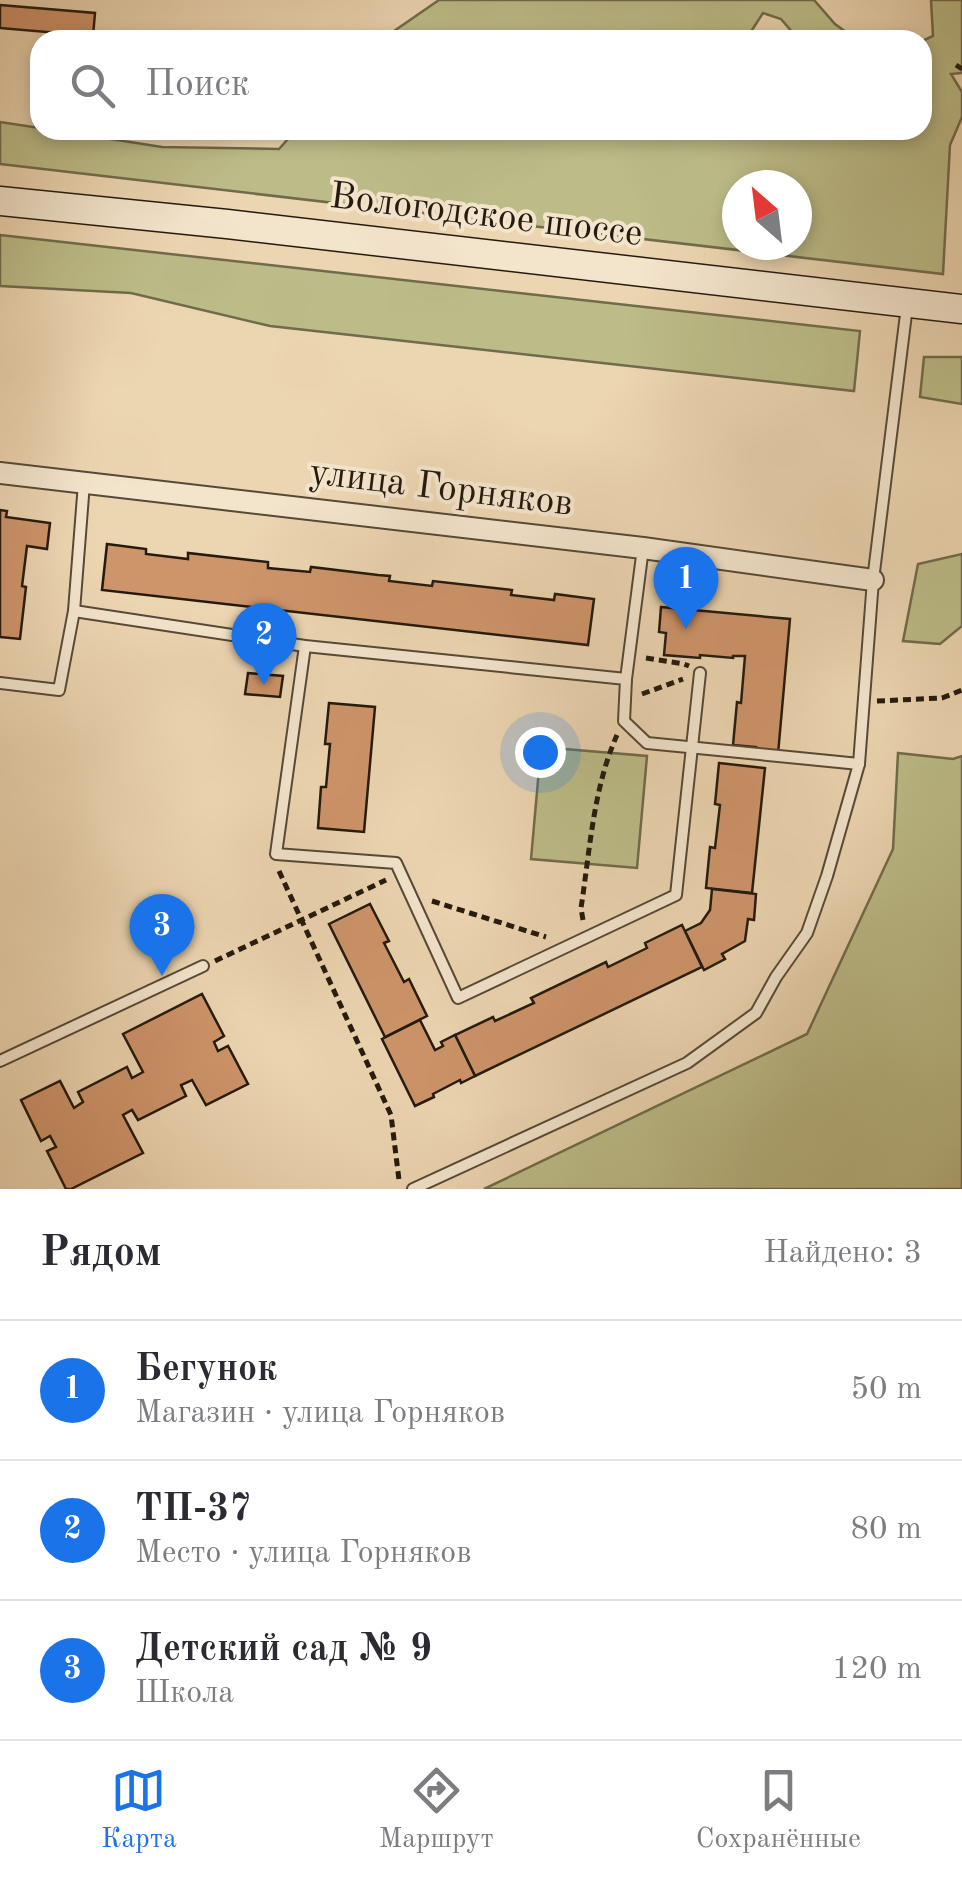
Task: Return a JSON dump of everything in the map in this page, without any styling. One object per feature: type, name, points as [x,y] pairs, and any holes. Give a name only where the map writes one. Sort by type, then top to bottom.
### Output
[{"type":"main road","name":"Вологодское шоссе","points":[[0,201],[962,309]]},
{"type":"street","name":"улица Горняков","points":[[0,473],[643,548],[873,580]]},
{"type":"lane","points":[[413,1189],[687,1063],[756,1012],[806,933],[859,764],[873,580],[908,304]]},
{"type":"lane","points":[[0,683],[58,690],[74,610],[84,483]]},
{"type":"lane","points":[[643,548],[624,720],[647,742],[859,764]]},
{"type":"lane","points":[[74,610],[304,646],[626,680]]},
{"type":"lane","points":[[304,646],[276,854],[396,863],[458,998],[676,894],[700,673]]},
{"type":"lane","points":[[0,1061],[203,966]]},
{"type":"path","points":[[629,656],[684,664],[700,673]]},
{"type":"path","points":[[625,701],[700,673]]},
{"type":"path","points":[[864,702],[942,698],[962,690]]},
{"type":"path","points":[[586,937],[581,908],[598,795],[608,756],[624,720]]},
{"type":"path","points":[[276,854],[276,864],[301,921],[391,1115],[400,1189]]},
{"type":"path","points":[[203,966],[401,873]]},
{"type":"path","points":[[410,894],[571,944]]},
{"type":"green space","points":[[439,0],[814,0],[843,30],[790,30],[781,19],[763,13],[752,30],[396,30]]},
{"type":"green space","points":[[931,0],[962,0],[962,73],[951,74],[962,92],[962,117],[950,145],[943,274],[812,259],[812,170],[722,170],[722,248],[0,164],[0,122],[30,126],[30,140],[117,140],[162,147],[279,149],[287,140],[932,140]]},
{"type":"green space","points":[[0,235],[860,331],[854,391],[270,326],[131,293],[0,286]]},
{"type":"green space","points":[[924,357],[962,357],[962,404],[920,397]]},
{"type":"green space","points":[[962,554],[962,626],[940,644],[903,641],[918,564]]},
{"type":"green space","points":[[541,747],[647,756],[637,868],[531,859]]},
{"type":"green space","points":[[898,753],[953,759],[962,756],[962,1189],[484,1189],[807,1034],[893,849]]},
{"type":"building","points":[[0,5],[95,13],[94,30],[0,28]]},
{"type":"building","points":[[0,510],[7,511],[6,517],[50,523],[47,549],[27,546],[20,639],[0,637]]},
{"type":"building","points":[[107,544],[188,559],[188,553],[268,562],[268,568],[310,572],[311,567],[390,576],[389,581],[432,586],[433,581],[512,590],[511,595],[554,600],[555,594],[594,599],[588,645],[102,590]]},
{"type":"building","points":[[661,607],[790,619],[778,754],[733,745],[745,656],[664,655],[666,633],[659,632]]},
{"type":"building","points":[[248,673],[283,676],[280,697],[245,694]]},
{"type":"building","points":[[329,703],[375,707],[364,832],[318,828],[330,744],[325,744]]},
{"type":"building","points":[[719,763],[765,768],[752,893],[706,888],[720,805],[715,804]]},
{"type":"building","points":[[712,889],[756,894],[754,920],[748,919],[745,941],[722,954],[725,959],[704,970],[685,931],[701,923],[710,910]]},
{"type":"building","points":[[370,904],[389,941],[384,943],[404,982],[409,979],[427,1016],[385,1037],[329,924]]},
{"type":"building","points":[[682,925],[702,967],[475,1076],[455,1035],[534,1003],[531,998],[606,962],[608,967]]},
{"type":"building","points":[[202,994],[224,1036],[214,1042],[218,1051],[228,1046],[248,1084],[206,1105],[192,1080],[181,1085],[186,1096],[138,1120],[132,1110],[123,1115],[143,1153],[66,1189],[47,1151],[56,1147],[50,1136],[41,1141],[21,1100],[60,1081],[74,1108],[83,1102],[78,1092],[127,1067],[132,1078],[143,1072],[123,1034]]},
{"type":"building","points":[[420,1020],[435,1050],[455,1035],[475,1076],[461,1083],[460,1080],[415,1106],[382,1039]]},
{"type":"place","name":"Бегунок","points":[[686,629]]},
{"type":"place","name":"ТП-37","points":[[264,685]]},
{"type":"place","name":"Детский сад № 9","points":[[162,976]]}]
